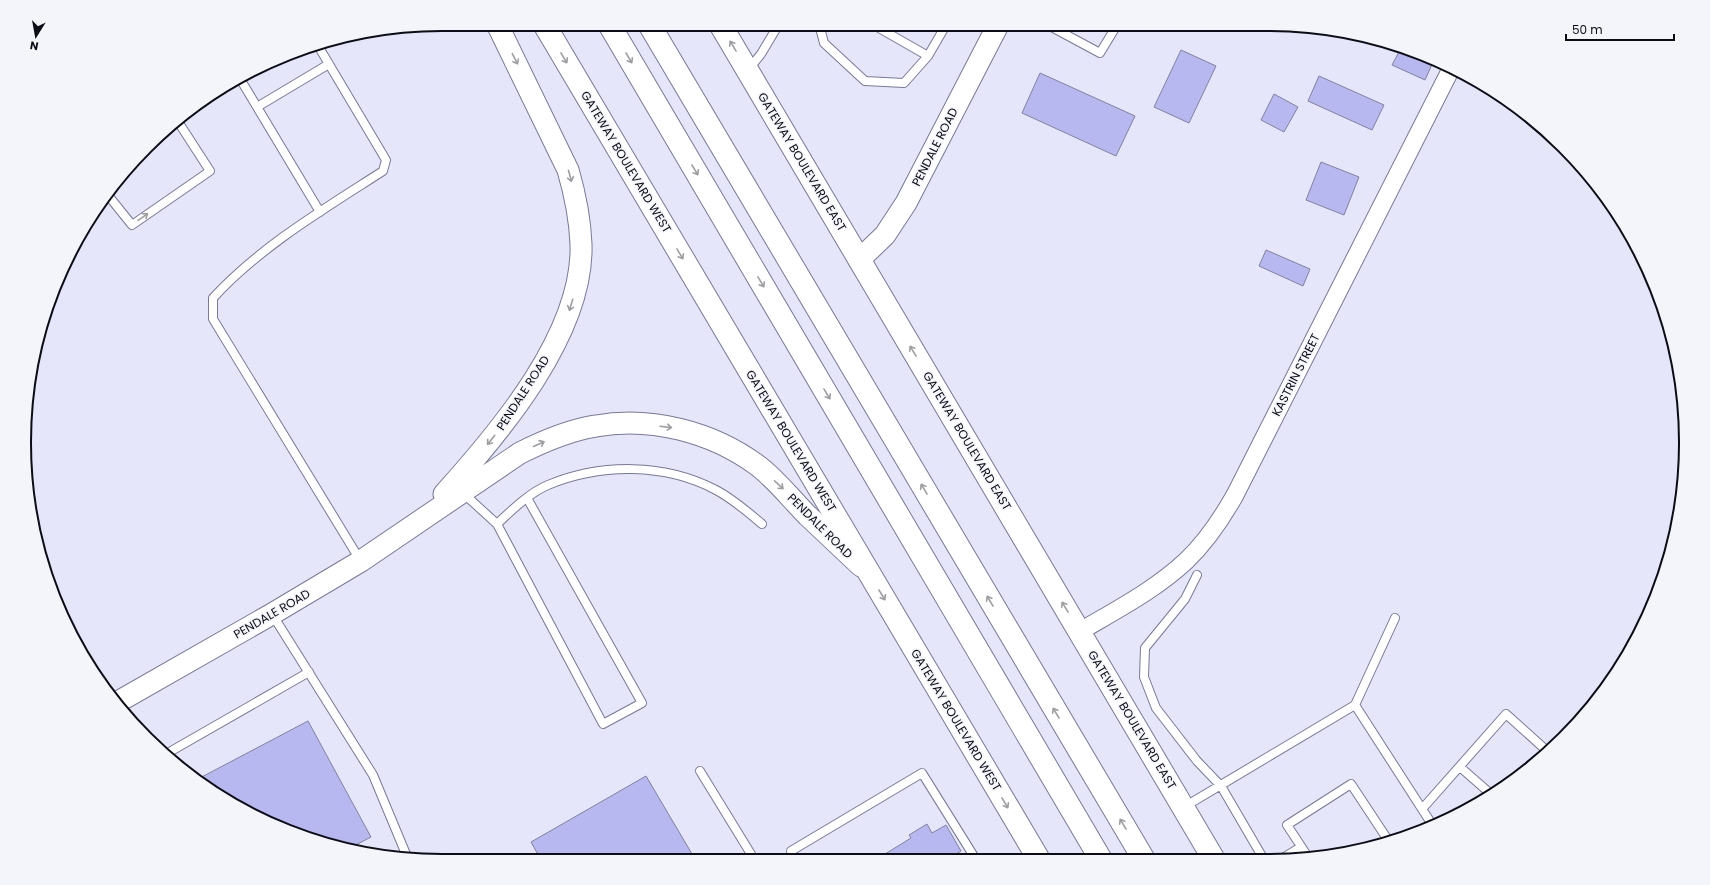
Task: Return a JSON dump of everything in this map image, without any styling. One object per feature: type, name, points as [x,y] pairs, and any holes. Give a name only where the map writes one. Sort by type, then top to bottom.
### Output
[{"type":"main road","name":"GATEWAY BOULEVARD WEST","points":[[548,31],[1036,854]]},
{"type":"main road","points":[[613,31],[1098,854]]},
{"type":"main road","points":[[653,31],[1141,854]]},
{"type":"main road","name":"GATEWAY BOULEVARD EAST","points":[[724,31],[1211,854]]},
{"type":"street","name":"PENDALE ROAD","points":[[423,517],[480,454],[508,419],[543,365],[567,316],[578,274],[581,245],[575,195],[568,170],[500,31]]},
{"type":"street","name":"PENDALE ROAD","points":[[860,260],[884,235],[906,203],[995,31]]},
{"type":"street","name":"KASTRIN STREET","points":[[1080,632],[1157,584],[1181,565],[1201,545],[1225,512],[1449,73]]},
{"type":"street","name":"PENDALE ROAD","points":[[122,700],[272,614],[361,561],[423,517],[520,453],[540,442],[565,433],[596,426],[616,424],[672,428],[690,432],[726,446],[758,465],[871,576]]},
{"type":"lane","points":[[747,70],[761,54],[775,31]]},
{"type":"lane","points":[[821,31],[824,43],[865,81],[904,83],[928,56],[942,31]]},
{"type":"lane","points":[[884,31],[928,56]]},
{"type":"lane","points":[[1059,31],[1100,53],[1113,31]]},
{"type":"lane","points":[[320,50],[386,160],[383,171],[320,212],[235,274],[213,298],[213,319],[361,561]]},
{"type":"lane","points":[[257,107],[329,64]]},
{"type":"lane","points":[[243,83],[320,212]]},
{"type":"lane","points":[[111,199],[132,225],[210,171],[180,125]]},
{"type":"lane","points":[[497,524],[527,498],[547,486],[582,474],[613,469],[646,470],[689,478],[716,490],[743,507],[762,524]]},
{"type":"lane","points":[[461,492],[497,524],[603,724],[642,703],[527,498]]},
{"type":"lane","points":[[1197,575],[1185,599],[1145,648],[1144,677],[1156,708],[1197,761],[1221,786],[1261,854]]},
{"type":"lane","points":[[272,614],[373,775],[405,852]]},
{"type":"lane","points":[[1183,807],[1221,786],[1355,705],[1395,618]]},
{"type":"lane","points":[[170,751],[309,672]]},
{"type":"lane","points":[[1355,705],[1430,821]]},
{"type":"lane","points":[[1422,809],[1506,714],[1543,748]]},
{"type":"lane","points":[[1460,767],[1487,791]]},
{"type":"lane","points":[[700,771],[751,854]]},
{"type":"lane","points":[[793,854],[791,851],[922,773],[973,854]]},
{"type":"lane","points":[[1304,852],[1287,825],[1351,784],[1386,836]]},
{"type":"lane","points":[[1291,853],[1301,847]]},
{"type":"building","points":[[1181,50],[1216,66],[1189,123],[1154,107]]},
{"type":"building","points":[[1399,53],[1432,65],[1425,80],[1392,65]]},
{"type":"building","points":[[1040,73],[1135,116],[1116,156],[1022,113]]},
{"type":"building","points":[[1319,76],[1384,105],[1372,130],[1308,101]]},
{"type":"building","points":[[1274,94],[1298,107],[1284,132],[1261,120]]},
{"type":"building","points":[[1321,162],[1359,177],[1344,215],[1306,200]]},
{"type":"building","points":[[1266,250],[1310,269],[1303,286],[1259,266]]},
{"type":"building","points":[[308,721],[371,837],[356,845],[310,832],[260,812],[202,777]]},
{"type":"building","points":[[646,776],[692,854],[538,854],[531,842]]},
{"type":"building","points":[[927,824],[932,833],[946,825],[961,851],[956,854],[885,854],[911,838],[909,835]]}]
